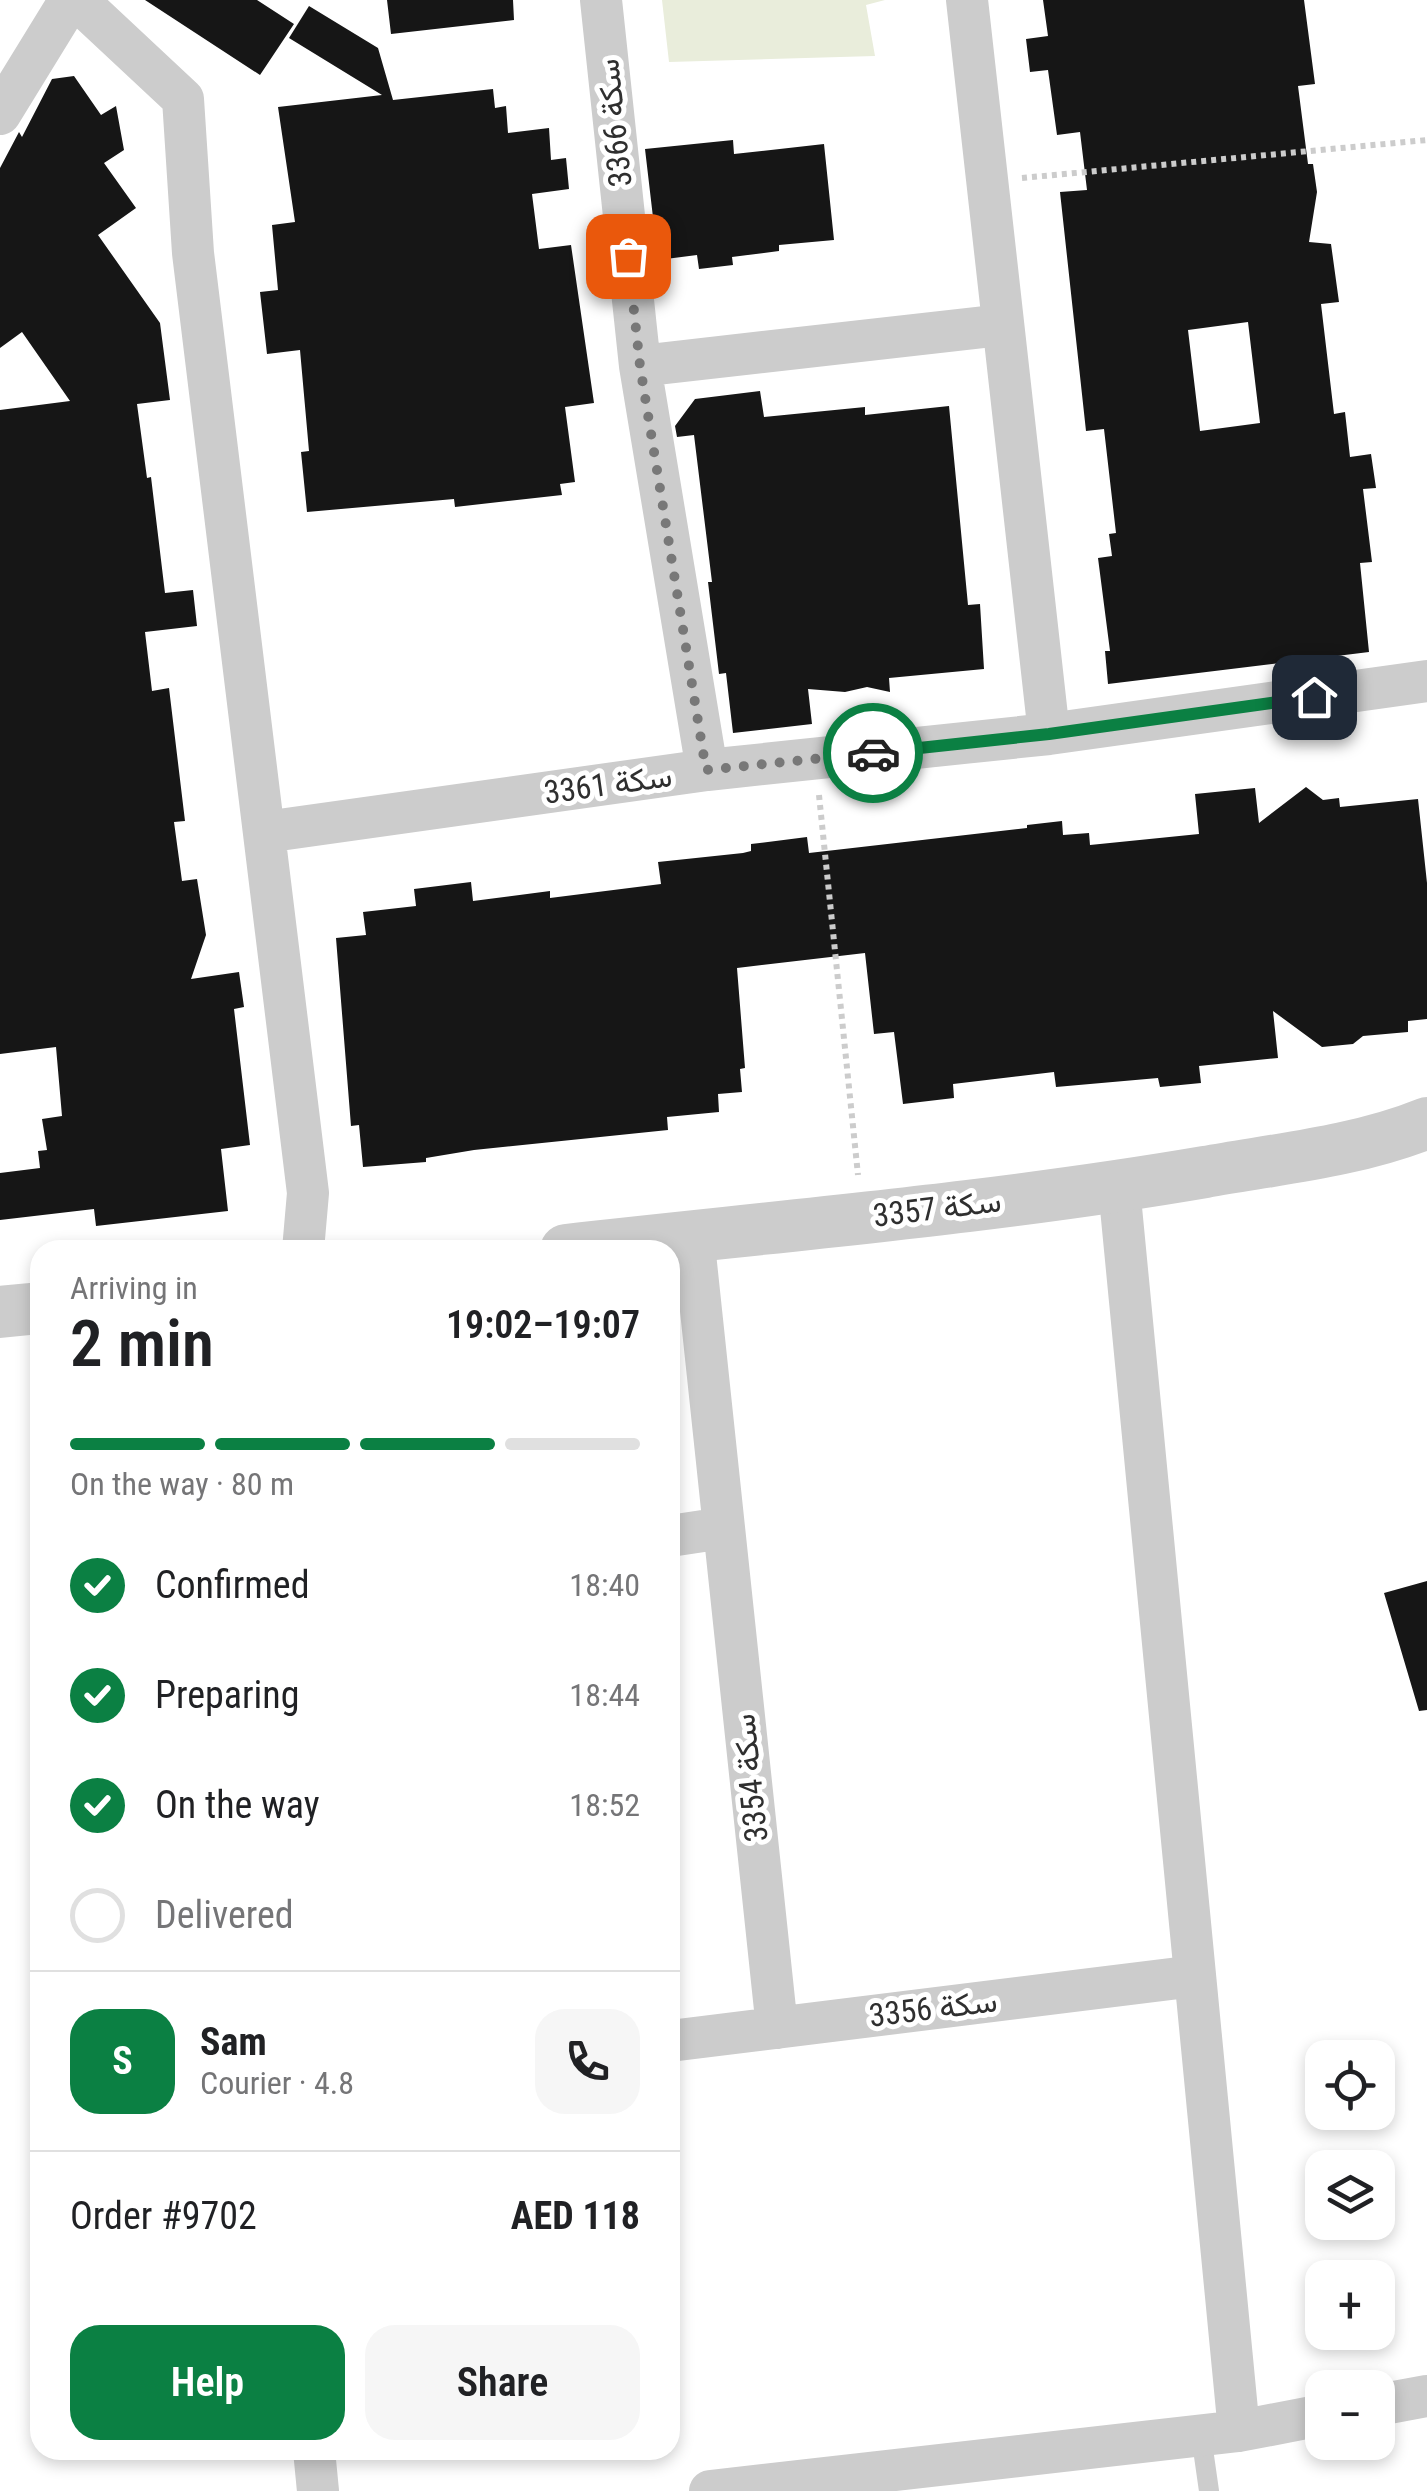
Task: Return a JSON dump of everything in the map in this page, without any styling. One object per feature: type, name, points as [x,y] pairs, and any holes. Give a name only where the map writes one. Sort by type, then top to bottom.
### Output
[{"type":"street","points":[[0,114],[73,0],[182,98],[193,253],[308,1193],[304,1240]]},
{"type":"street","name":"سكة 3366","points":[[601,0],[640,366],[706,770]]},
{"type":"street","points":[[967,0],[1049,734]]},
{"type":"street","points":[[640,366],[1002,324]]},
{"type":"street","name":"سكة 3361","points":[[265,832],[706,770],[1049,734],[1427,681]]},
{"type":"street","name":"سكة 3357","points":[[656,1240],[1119,1187],[1306,1154],[1408,1131],[1427,1123]]},
{"type":"street","name":"سكة 3357","points":[[1306,1154],[1427,1162]]},
{"type":"street","points":[[1119,1187],[1196,1976],[1220,2433]]},
{"type":"street","name":"سكة 3354","points":[[692,1236],[777,2028]]},
{"type":"street","points":[[0,1312],[30,1309]]},
{"type":"street","points":[[680,1534],[723,1528]]},
{"type":"street","name":"سكة 3356","points":[[680,2040],[1196,1976]]},
{"type":"street","points":[[1395,2402],[1427,2396]]},
{"type":"street","points":[[710,2491],[786,2487],[1220,2433],[1305,2418]]},
{"type":"street","points":[[315,2460],[318,2491]]},
{"type":"lane","points":[[1209,2491],[1220,2433]]},
{"type":"path","points":[[986,181],[1427,140]]},
{"type":"path","points":[[816,759],[862,1216]]},
{"type":"green space","points":[[662,0],[885,0],[866,5],[875,56],[669,62]]},
{"type":"building","points":[[145,0],[257,0],[294,24],[260,75]]},
{"type":"building","points":[[387,0],[513,0],[514,20],[391,34]]},
{"type":"building","points":[[1043,0],[1304,0],[1315,84],[1298,86],[1308,164],[1313,164],[1317,192],[1309,242],[1331,244],[1339,302],[1321,304],[1334,414],[1345,412],[1350,457],[1371,454],[1376,488],[1363,489],[1372,562],[1360,563],[1369,652],[1108,684],[1105,651],[1110,651],[1098,558],[1112,556],[1109,534],[1116,533],[1104,429],[1086,431],[1060,192],[1087,190],[1080,132],[1057,135],[1048,70],[1030,72],[1026,39],[1048,36]],"holes":[[[1248,322],[1260,423],[1200,431],[1188,330]]]},
{"type":"building","points":[[309,6],[378,48],[393,100],[493,89],[495,108],[506,106],[508,133],[549,128],[551,160],[566,158],[569,189],[532,194],[539,249],[571,245],[594,403],[565,407],[575,482],[560,484],[562,495],[455,507],[454,499],[307,512],[301,452],[309,451],[300,350],[267,354],[260,292],[278,290],[272,225],[295,222],[278,107],[382,95],[289,38]]},
{"type":"building","points":[[74,76],[101,115],[116,106],[124,150],[104,163],[136,208],[98,235],[160,323],[170,400],[137,404],[147,478],[151,477],[165,593],[193,590],[197,626],[145,632],[152,691],[169,688],[185,821],[174,822],[182,881],[197,879],[206,935],[191,979],[239,972],[244,1007],[234,1009],[250,1145],[221,1149],[228,1211],[96,1226],[94,1209],[0,1220],[0,1173],[40,1168],[38,1151],[47,1150],[42,1119],[62,1116],[56,1047],[0,1054],[0,410],[70,401],[22,332],[0,348],[0,168],[19,132],[22,137],[52,79]]},
{"type":"building","points":[[733,140],[734,154],[824,144],[834,240],[779,245],[779,251],[732,257],[733,265],[699,269],[697,255],[658,260],[645,149]]},
{"type":"building","points":[[760,391],[764,417],[865,407],[865,415],[949,406],[968,605],[980,604],[984,669],[889,678],[890,692],[867,687],[845,692],[808,689],[812,724],[733,733],[726,673],[719,674],[694,435],[677,437],[675,426],[695,399]]},
{"type":"building","points":[[1306,787],[1323,800],[1339,798],[1340,807],[1418,799],[1427,883],[1427,1019],[1408,1021],[1408,1032],[1363,1036],[1353,1044],[1322,1047],[1273,1011],[1278,1058],[1199,1066],[1201,1083],[1160,1087],[1158,1078],[1056,1087],[1054,1072],[953,1084],[954,1098],[903,1104],[894,1032],[874,1034],[865,953],[737,968],[745,1068],[740,1069],[742,1092],[718,1094],[719,1112],[667,1117],[668,1130],[474,1150],[426,1158],[426,1162],[363,1167],[359,1125],[351,1126],[336,938],[366,935],[363,912],[416,906],[414,889],[471,882],[473,901],[550,891],[550,898],[661,884],[658,862],[743,853],[751,851],[751,844],[807,837],[809,853],[1062,821],[1063,835],[1089,833],[1090,845],[1199,834],[1195,794],[1255,788],[1259,823]]},
{"type":"building","points":[[1427,1581],[1427,1710],[1419,1711],[1384,1593]]},
{"type":"way so far","points":[[628,256],[640,366],[706,770],[873,753]]},
{"type":"route","points":[[873,753],[1049,734],[1314,697]]}]
